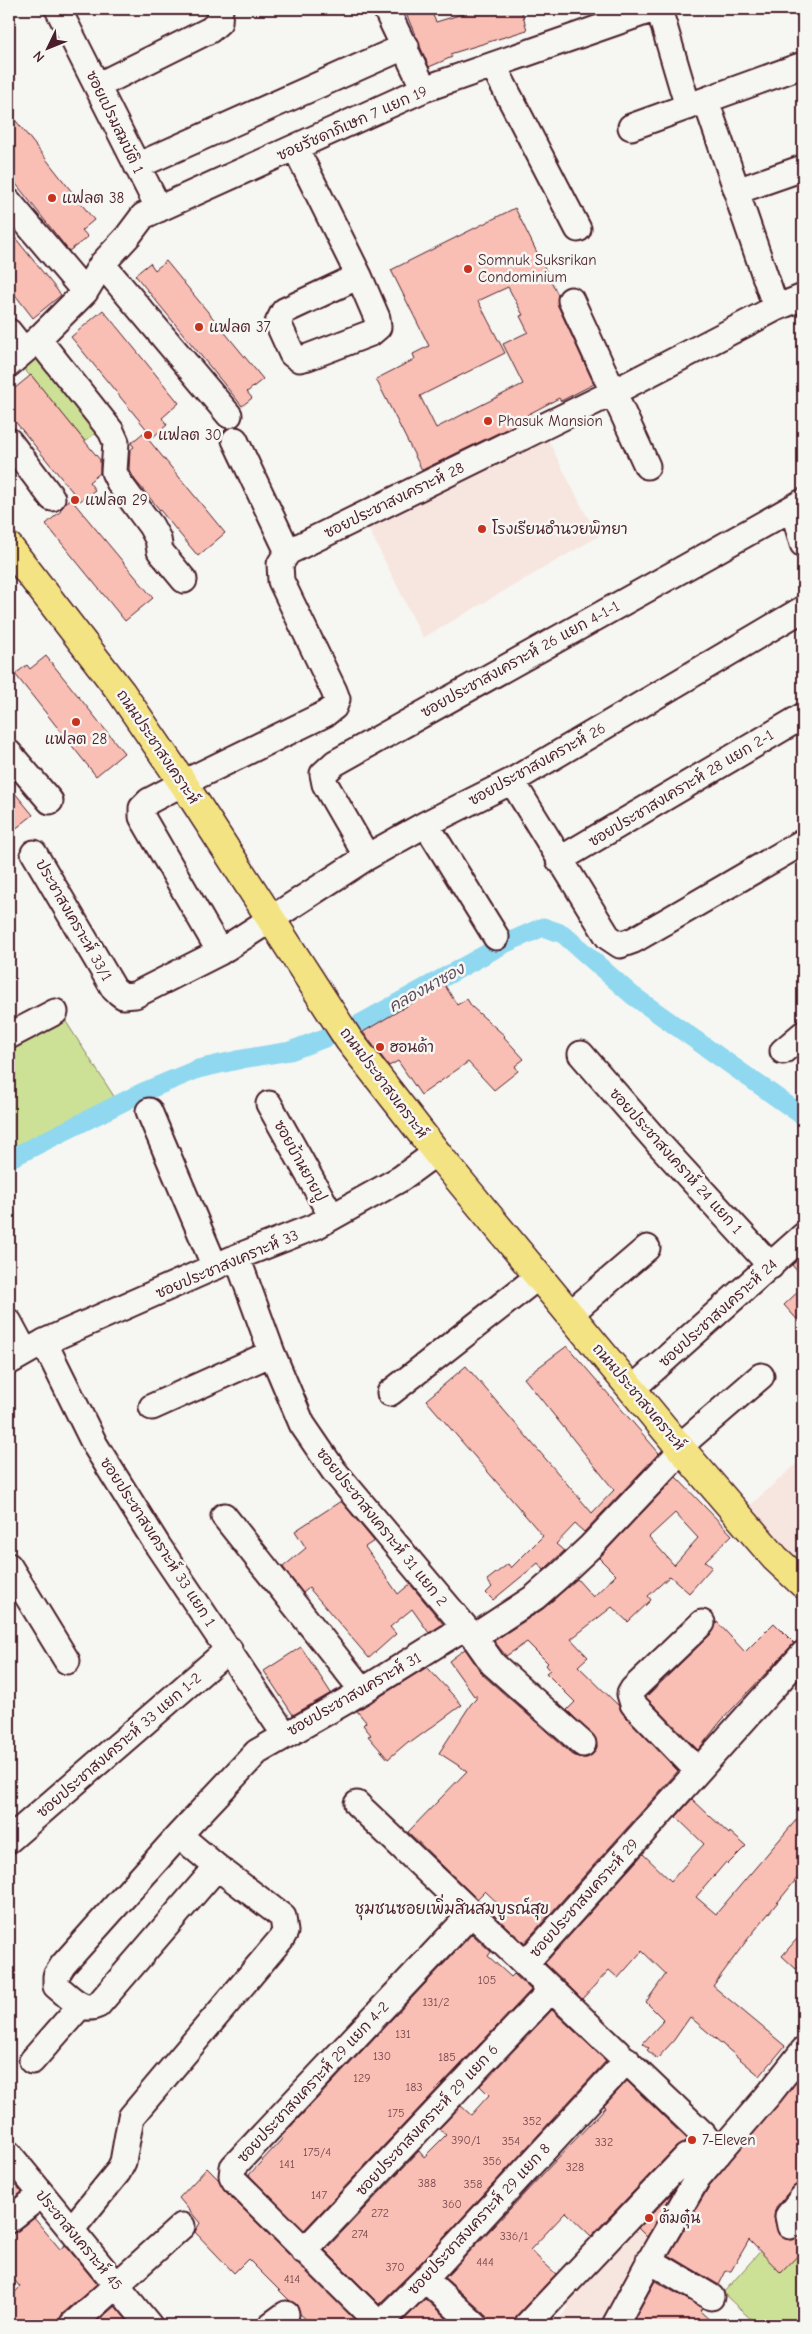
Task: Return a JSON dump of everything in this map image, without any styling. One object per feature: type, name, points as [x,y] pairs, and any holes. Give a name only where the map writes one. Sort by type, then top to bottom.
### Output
[{"type":"main road","name":"ถนนประชาสงเคราะห์","points":[[9,548],[96,658],[183,783],[344,1032],[437,1152],[681,1448],[775,1558],[799,1574]]},
{"type":"street","name":"ซอยเปรมสมบัติ 1","points":[[58,9],[158,209]]},
{"type":"street","points":[[97,86],[210,30],[220,22],[220,9]]},
{"type":"street","points":[[386,9],[406,46],[424,89]]},
{"type":"street","name":"ซอยรัชดาภิเษก 7 แยก 19","points":[[24,351],[85,292],[102,264],[128,236],[143,216],[296,149],[424,89],[654,9]]},
{"type":"street","points":[[659,9],[697,104],[737,191],[803,168]]},
{"type":"street","points":[[137,166],[406,46]]},
{"type":"street","points":[[494,66],[578,229]]},
{"type":"street","points":[[631,127],[802,71]]},
{"type":"street","points":[[296,149],[359,276]]},
{"type":"street","points":[[739,200],[776,308]]},
{"type":"street","points":[[9,202],[85,292]]},
{"type":"street","points":[[102,264],[229,415]]},
{"type":"street","name":"ซอยประชาสงเคราะห์ 28","points":[[288,552],[614,392],[776,308],[803,297]]},
{"type":"street","points":[[571,300],[647,466]]},
{"type":"street","points":[[9,332],[24,351],[111,431],[116,442],[114,472],[120,484],[151,526],[158,539],[160,551],[184,580]]},
{"type":"street","points":[[220,952],[142,817],[142,808],[149,801],[183,783],[325,714],[334,707],[337,699],[281,581],[280,564],[288,552],[235,440]]},
{"type":"street","points":[[9,441],[52,498]]},
{"type":"street","points":[[798,506],[803,544]]},
{"type":"street","name":"ซอยประชาสงเคราะห์ 26 แยก 4-1-1","points":[[366,857],[325,784],[323,774],[335,763],[391,730],[798,506]]},
{"type":"street","name":"ซอยประชาสงเคราะห์ 26","points":[[270,918],[366,857],[426,824],[512,781],[803,609]]},
{"type":"street","name":"ซอยประชาสงเคราะห์ 28 แยก 2-1","points":[[559,860],[803,716]]},
{"type":"street","points":[[9,753],[50,801]]},
{"type":"street","points":[[512,781],[608,937],[620,945],[634,940],[803,842]]},
{"type":"street","points":[[426,824],[496,937]]},
{"type":"street","name":"ประชาสงเคราะห์ 33/1","points":[[34,853],[114,989],[123,996],[135,995],[220,952],[270,918]]},
{"type":"street","points":[[9,1036],[55,1012]]},
{"type":"street","points":[[783,1051],[803,1034]]},
{"type":"street","name":"ซอยประชาสงเคราห์ 24 แยก 1","points":[[581,1054],[660,1145],[771,1266]]},
{"type":"street","name":"ซอยบ้านยายปู","points":[[269,1104],[332,1217]]},
{"type":"street","name":"ซอยประชาสงเคราะห์ 31 แยก 2","points":[[149,1111],[272,1353],[302,1424],[314,1444],[334,1471],[470,1632],[493,1664],[583,1744]]},
{"type":"street","name":"ซอยประชาสงเคราะห์ 33","points":[[26,1352],[226,1262],[316,1226],[400,1179],[437,1152]]},
{"type":"street","name":"ซอยประชาสงเคราะห์ 24","points":[[632,1389],[803,1236]]},
{"type":"street","points":[[570,1314],[647,1248]]},
{"type":"street","points":[[390,1393],[539,1276]]},
{"type":"street","name":"ซอยประชาสงเคราะห์ 33 แยก 1","points":[[9,1322],[26,1352],[95,1445],[158,1546],[285,1734]]},
{"type":"street","points":[[152,1407],[272,1353]]},
{"type":"street","name":"ซอยประชาสงเคราะห์ 31","points":[[81,2005],[56,1986],[56,1976],[63,1965],[179,1835],[257,1752],[285,1734],[535,1597],[591,1546],[681,1448],[761,1376]]},
{"type":"street","points":[[224,1516],[363,1691]]},
{"type":"street","points":[[9,1566],[67,1661]]},
{"type":"street","points":[[697,1770],[633,1704],[630,1694],[632,1689],[702,1623]]},
{"type":"street","name":"ซอยประชาสงเคราะห์ 33 แยก 1-2","points":[[9,1840],[229,1650]]},
{"type":"street","name":"ซอยประชาสงเคราะห์ 29","points":[[718,2154],[703,2134],[526,1964],[697,1770],[803,1654]]},
{"type":"street","points":[[357,1804],[471,1914],[526,1964]]},
{"type":"street","points":[[71,2230],[118,2172],[123,2162],[131,2117],[285,1932],[283,1917],[216,1867],[179,1835]]},
{"type":"street","points":[[32,2061],[81,2005],[91,2009],[98,2005],[216,1867]]},
{"type":"street","name":"ซอยประชาสงเคราะห์ 29 แยก 4-2","points":[[304,2251],[235,2181],[232,2176],[233,2167],[471,1914]]},
{"type":"street","name":"ซอยประชาสงเคราะห์ 29 แยก 6","points":[[304,2251],[551,1990]]},
{"type":"street","points":[[615,2325],[698,2177],[770,2093],[803,2051]]},
{"type":"street","name":"ซอยประชาสงเคราะห์ 29 แยก 8","points":[[304,2251],[375,2320],[384,2320],[426,2279],[627,2060]]},
{"type":"street","points":[[527,2325],[686,2157],[703,2148],[718,2154]]},
{"type":"street","name":"ประชาสงเคราะห์ 45","points":[[9,2154],[41,2196],[149,2325]]},
{"type":"street","points":[[9,2220],[41,2196]]},
{"type":"street","points":[[790,2226],[788,2216],[803,2197]]},
{"type":"street","points":[[72,2325],[118,2286],[182,2226]]},
{"type":"street","points":[[650,2260],[712,2297]]},
{"type":"street","points":[[426,2279],[475,2325]]},
{"type":"shaded area","name":"โรงเรียนอำนวยพิทยา","points":[[544,432],[583,509],[599,536],[423,638],[365,521]]},
{"type":"shaded area","points":[[803,1458],[803,1565],[791,1557],[747,1508]]},
{"type":"shaded area","points":[[687,2161],[696,2167],[607,2325],[554,2325],[569,2307],[560,2297]]},
{"type":"green space","points":[[35,352],[97,432],[85,441],[20,364]]},
{"type":"green space","points":[[61,1014],[115,1098],[9,1154],[9,1041]]},
{"type":"green space","points":[[782,2227],[803,2251],[803,2325],[757,2325],[723,2293]]},
{"type":"building","points":[[404,9],[430,9],[436,22],[479,9],[521,9],[527,30],[450,54],[452,57],[429,67]]},
{"type":"building","name":"แฟลต 38","points":[[9,112],[94,220],[82,230],[88,237],[69,251],[9,175]]},
{"type":"building","points":[[515,208],[558,295],[558,306],[594,384],[561,401],[559,398],[527,415],[529,418],[422,470],[376,379],[415,359],[413,354],[429,346],[391,270]],"holes":[[[508,287],[523,315],[520,316],[528,332],[503,344],[523,384],[436,428],[420,396],[505,353],[478,301]]]},
{"type":"building","points":[[9,230],[61,295],[33,318],[9,287]]},
{"type":"building","name":"แฟลต 37","points":[[166,261],[263,379],[247,392],[252,398],[242,406],[135,275],[150,263],[155,270]]},
{"type":"building","points":[[103,310],[179,403],[162,418],[167,425],[153,437],[71,337]]},
{"type":"building","points":[[31,375],[100,460],[100,473],[89,482],[95,490],[80,501],[9,414],[9,393]]},
{"type":"building","points":[[143,433],[225,533],[198,556],[135,480],[129,469],[130,450],[134,447],[131,443]]},
{"type":"building","points":[[70,498],[153,598],[125,621],[46,524],[61,511]]},
{"type":"building","name":"แฟลต 28","points":[[46,656],[124,753],[96,776],[15,674],[27,665],[30,669]]},
{"type":"building","points":[[9,786],[33,815],[9,834]]},
{"type":"building","points":[[444,984],[457,1005],[467,999],[472,1007],[505,1036],[524,1059],[515,1066],[518,1071],[494,1090],[468,1062],[421,1095],[398,1061],[389,1066],[363,1032]]},
{"type":"building","points":[[803,1255],[803,1278],[792,1265]]},
{"type":"building","points":[[803,1287],[803,1326],[784,1305]]},
{"type":"building","points":[[567,1346],[659,1453],[584,1532],[575,1524],[556,1544],[564,1551],[544,1570],[538,1563],[493,1600],[486,1593],[492,1587],[487,1580],[508,1564],[511,1568],[543,1536],[426,1400],[466,1366],[592,1513],[614,1490],[524,1378]]},
{"type":"building","points":[[676,1477],[732,1535],[705,1561],[712,1567],[689,1593],[670,1576],[648,1596],[651,1600],[628,1622],[612,1607],[571,1639],[588,1657],[578,1666],[619,1706],[623,1714],[678,1771],[524,1943],[499,1920],[507,1912],[485,1891],[477,1899],[408,1832],[467,1771],[439,1753],[476,1699],[476,1695],[474,1696],[449,1661],[465,1649],[483,1675],[573,1755],[587,1758],[593,1754],[597,1747],[596,1739],[567,1710],[575,1702],[546,1673],[550,1670],[546,1665],[548,1663],[527,1642],[506,1656],[494,1641],[543,1609],[577,1579],[593,1597],[616,1575],[599,1558]],"holes":[[[675,1513],[698,1538],[674,1565],[649,1537]]]},
{"type":"building","points":[[341,1501],[374,1541],[365,1547],[398,1594],[410,1584],[443,1624],[429,1633],[412,1609],[390,1627],[396,1634],[369,1658],[309,1588],[303,1593],[283,1567],[306,1548],[295,1531]]},
{"type":"building","points":[[717,1622],[745,1652],[774,1623],[794,1643],[721,1721],[698,1750],[646,1697],[712,1633]]},
{"type":"building","points":[[301,1647],[331,1693],[293,1715],[264,1671]]},
{"type":"building","points":[[427,1667],[462,1705],[410,1743],[409,1741],[388,1759],[368,1736],[371,1735],[363,1725],[366,1722],[357,1711]]},
{"type":"building","points":[[692,1799],[729,1834],[730,1832],[746,1846],[728,1864],[726,1862],[696,1897],[716,1914],[803,1812],[803,1871],[747,1940],[713,1986],[785,2046],[760,2076],[690,2017],[674,2040],[657,2059],[647,2050],[649,2048],[643,2043],[664,2020],[646,2002],[666,1974],[642,1951],[618,1978],[609,1970],[582,1999],[545,1963],[643,1854],[671,1881],[704,1844],[676,1817]]},
{"type":"building","points":[[803,1932],[803,1962],[796,1969],[782,1956]]},
{"type":"building","points":[[472,1934],[491,1952],[488,1956],[511,1977],[514,1974],[531,1990],[304,2230],[249,2175],[282,2139],[281,2137]]},
{"type":"building","points":[[552,2010],[606,2061],[415,2269],[379,2304],[325,2250],[419,2151],[424,2157],[446,2135],[439,2129],[461,2106],[471,2115],[489,2095],[480,2086]]},
{"type":"building","points":[[803,2074],[803,2183],[792,2188],[776,2207],[774,2218],[779,2235],[785,2239],[793,2240],[799,2237],[803,2231],[803,2250],[781,2273],[749,2240],[731,2271],[726,2271],[719,2285],[669,2255],[710,2185]]},
{"type":"building","points":[[627,2081],[688,2140],[676,2147],[591,2236],[566,2212],[530,2250],[556,2274],[517,2315],[513,2325],[489,2325],[485,2314],[445,2278],[606,2107],[604,2106]]},
{"type":"building","points":[[207,2168],[219,2180],[225,2191],[360,2325],[313,2325],[300,2314],[297,2305],[289,2300],[248,2259],[234,2273],[195,2232],[200,2223],[179,2198]]},
{"type":"building","points":[[9,2176],[22,2192],[9,2202]]},
{"type":"building","points":[[673,2192],[647,2237],[638,2228]]},
{"type":"building","points":[[34,2218],[60,2249],[65,2245],[97,2284],[62,2314],[58,2325],[9,2325],[9,2299],[20,2287],[9,2273],[9,2234],[18,2231]]},
{"type":"building","points":[[655,2281],[702,2308],[700,2311],[715,2325],[631,2325]]},
{"type":"building","points":[[425,2299],[454,2325],[399,2325]]},
{"type":"building","points":[[115,2306],[131,2325],[93,2325]]},
{"type":"waterway","name":"คลองนาซอง","points":[[9,1159],[143,1092],[198,1069],[290,1051],[354,1027],[504,944],[543,927],[563,934],[632,995],[803,1116]]},
{"type":"place","name":"แฟลต 38","points":[[52,198]]},
{"type":"place","name":"Somnuk Suksrikan Condominium","points":[[468,269]]},
{"type":"place","name":"แฟลต 37","points":[[199,327]]},
{"type":"place","name":"Phasuk Mansion","points":[[488,421]]},
{"type":"place","name":"แฟลต 30","points":[[148,435]]},
{"type":"place","name":"แฟลต 29","points":[[75,500]]},
{"type":"place","name":"โรงเรียนอำนวยพิทยา","points":[[482,529]]},
{"type":"place","name":"แฟลต 28","points":[[76,722]]},
{"type":"place","name":"ฮอนด้า","points":[[380,1047]]},
{"type":"place","name":"7-Eleven","points":[[692,2140]]},
{"type":"place","name":"ต้มตุ๋น","points":[[649,2218]]},
{"type":"district","name":"ชุมชนซอยเพิ่มสินสมบูรณ์สุข","points":[[452,1908]]}]
